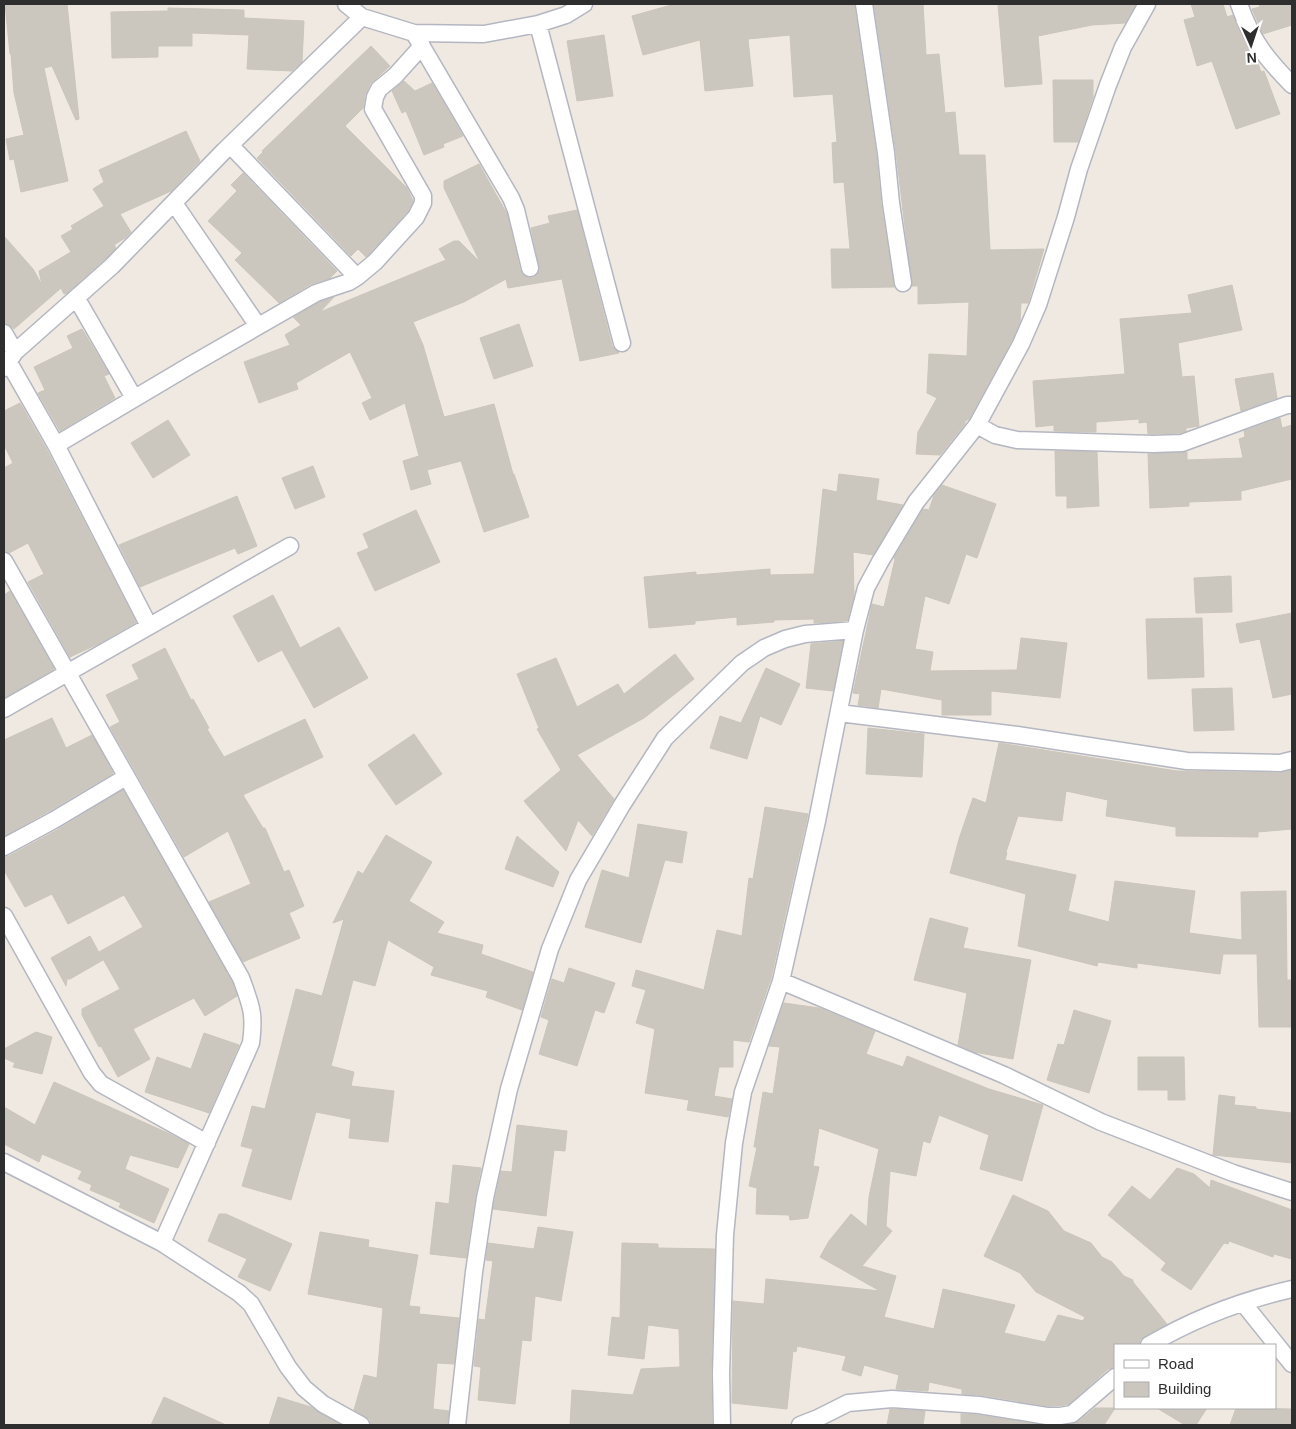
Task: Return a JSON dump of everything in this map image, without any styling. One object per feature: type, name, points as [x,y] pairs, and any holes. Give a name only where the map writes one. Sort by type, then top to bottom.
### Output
[{"type":"street","points":[[346,4],[362,17],[418,40],[484,34],[538,24],[566,15],[584,4]]},
{"type":"street","points":[[343,35],[346,4]]},
{"type":"street","points":[[864,4],[903,283]]},
{"type":"street","points":[[722,1425],[721,1374],[725,1235],[734,1144],[743,1092],[782,981],[866,588],[916,502],[977,425],[1021,344],[1038,305],[1079,169],[1108,84],[1123,47],[1147,4]]},
{"type":"street","points":[[1239,4],[1255,42],[1292,85]]},
{"type":"street","points":[[8,361],[112,266],[230,146],[362,17]]},
{"type":"street","points":[[538,24],[622,343]]},
{"type":"street","points":[[418,40],[511,198],[516,210],[530,268]]},
{"type":"street","points":[[56,445],[316,293],[357,277],[374,262],[416,216],[423,203],[423,196],[373,109],[375,97],[379,89],[394,76],[418,40]]},
{"type":"street","points":[[230,146],[357,277]]},
{"type":"street","points":[[174,203],[258,326]]},
{"type":"street","points":[[77,299],[134,398]]},
{"type":"street","points":[[4,333],[8,361],[56,445],[149,626]]},
{"type":"street","points":[[977,425],[995,435],[1017,440],[1153,444],[1182,443],[1287,405],[1292,405]]},
{"type":"street","points":[[4,709],[69,674],[290,546]]},
{"type":"street","points":[[4,561],[241,978],[252,1007],[254,1023],[251,1042],[162,1243]]},
{"type":"street","points":[[457,1425],[474,1272],[485,1198],[509,1089],[550,949],[578,880],[622,805],[665,738],[742,663],[764,648],[785,639],[805,634],[856,630]]},
{"type":"street","points":[[838,713],[1008,734],[1187,761],[1280,763],[1292,760]]},
{"type":"street","points":[[4,847],[126,777]]},
{"type":"street","points":[[4,916],[92,1073],[101,1084],[207,1143]]},
{"type":"street","points":[[782,981],[1004,1075],[1101,1122],[1233,1173],[1292,1192]]},
{"type":"street","points":[[4,1162],[162,1243],[239,1293],[251,1304],[288,1367],[304,1388],[323,1404],[362,1425]]},
{"type":"street","points":[[1151,1344],[1188,1323],[1215,1311],[1292,1289]]},
{"type":"street","points":[[1243,1303],[1276,1344]]},
{"type":"street","points":[[1276,1344],[1292,1364]]},
{"type":"street","points":[[800,1425],[848,1404],[892,1399],[978,1405],[1005,1418],[1060,1416],[1072,1414],[1114,1378]]},
{"type":"building","points":[[5,4],[67,4],[79,119],[76,120],[52,66],[44,68],[68,181],[21,192],[14,159],[10,160],[6,139],[24,135],[14,93]]},
{"type":"building","points":[[675,4],[854,4],[894,287],[832,288],[831,249],[850,249],[844,182],[834,183],[832,143],[837,142],[833,94],[794,97],[790,35],[748,39],[753,86],[705,91],[700,40],[643,55],[632,16]]},
{"type":"building","points":[[874,4],[923,4],[926,55],[939,54],[945,113],[955,112],[959,155],[985,155],[990,250],[1044,249],[1028,303],[1021,303],[1020,322],[1012,340],[969,419],[965,421],[965,424],[940,455],[916,454],[918,432],[937,398],[927,393],[929,354],[967,356],[969,302],[918,304],[918,286],[912,286],[896,152]]},
{"type":"building","points":[[998,4],[1136,4],[1125,23],[1092,25],[1038,36],[1042,84],[1005,87]]},
{"type":"building","points":[[1191,4],[1223,4],[1227,17],[1233,15],[1261,72],[1264,71],[1280,114],[1236,129],[1212,61],[1197,66],[1184,20],[1195,17]]},
{"type":"building","points":[[1259,4],[1292,4],[1292,25],[1263,34],[1252,9],[1260,7]]},
{"type":"building","points":[[168,8],[244,10],[244,18],[304,21],[302,62],[292,71],[247,69],[249,35],[192,33],[192,46],[158,46],[158,57],[112,58],[111,12],[168,11]]},
{"type":"building","points":[[604,35],[613,96],[577,101],[567,41]]},
{"type":"building","points":[[371,46],[390,66],[370,84],[365,95],[363,108],[345,126],[407,188],[413,201],[408,211],[366,257],[358,249],[351,256],[257,158]]},
{"type":"building","points":[[1053,80],[1093,80],[1093,97],[1078,142],[1054,142]]},
{"type":"building","points":[[404,81],[415,91],[432,83],[463,136],[443,144],[444,147],[424,155],[406,111],[402,113],[392,91]]},
{"type":"building","points":[[186,131],[200,161],[171,191],[120,214],[131,232],[114,245],[116,248],[67,293],[64,294],[61,288],[14,329],[4,323],[4,236],[33,269],[42,285],[39,271],[71,252],[61,236],[73,229],[71,226],[104,206],[93,189],[104,182],[99,170]]},
{"type":"building","points":[[479,164],[507,214],[520,270],[527,277],[532,278],[536,276],[540,270],[531,228],[550,223],[548,216],[577,210],[612,346],[619,353],[580,361],[562,279],[508,288],[506,279],[464,302],[413,322],[423,345],[444,417],[494,404],[513,474],[529,517],[484,532],[461,461],[427,470],[431,484],[411,490],[403,461],[419,456],[405,403],[370,420],[362,403],[372,398],[350,352],[296,383],[298,389],[259,403],[244,362],[290,345],[285,335],[301,325],[293,317],[320,302],[334,297],[320,312],[446,260],[439,249],[454,241],[459,241],[480,262],[444,188],[444,181]]},
{"type":"building","points":[[243,173],[337,271],[330,278],[311,284],[279,303],[235,260],[242,253],[208,221],[237,191],[231,185]]},
{"type":"building","points":[[1232,285],[1242,330],[1178,343],[1182,377],[1194,376],[1199,426],[1186,428],[1186,431],[1180,433],[1153,434],[1148,434],[1147,422],[1139,423],[1139,419],[1096,422],[1096,432],[1054,431],[1054,425],[1036,427],[1033,381],[1125,374],[1120,319],[1192,313],[1188,295]]},
{"type":"building","points":[[519,324],[533,366],[494,379],[480,338]]},
{"type":"building","points":[[82,329],[109,374],[104,376],[115,398],[60,431],[38,393],[45,390],[34,367],[73,348],[67,336]]},
{"type":"building","points":[[1273,373],[1277,398],[1241,411],[1235,379]]},
{"type":"building","points":[[20,403],[47,450],[136,622],[98,644],[70,657],[28,582],[44,574],[28,543],[9,553],[4,551],[4,468],[13,463],[4,445],[4,411]]},
{"type":"building","points":[[1280,418],[1282,428],[1292,425],[1292,479],[1241,491],[1241,500],[1189,502],[1189,506],[1150,508],[1148,454],[1187,452],[1187,460],[1243,458],[1239,439],[1245,437],[1244,431]]},
{"type":"building","points":[[168,420],[190,455],[153,478],[131,443]]},
{"type":"building","points":[[1055,451],[1097,452],[1099,506],[1067,508],[1067,496],[1056,496]]},
{"type":"building","points":[[313,466],[325,497],[295,509],[282,478]]},
{"type":"building","points":[[839,474],[879,479],[876,500],[903,505],[873,555],[853,552],[854,595],[847,621],[814,623],[814,619],[774,620],[774,622],[737,625],[737,617],[695,621],[695,624],[649,628],[644,577],[696,572],[696,575],[770,569],[770,575],[814,574],[823,489],[837,492]]},
{"type":"building","points":[[942,485],[996,504],[977,558],[966,554],[949,604],[925,596],[915,649],[933,652],[930,671],[1017,670],[1021,638],[1067,643],[1060,698],[991,691],[991,715],[942,715],[942,700],[881,689],[878,708],[858,705],[860,694],[853,693],[872,604],[884,607],[894,558],[923,509],[929,510],[934,495]]},
{"type":"building","points":[[237,496],[257,546],[238,554],[235,548],[140,587],[119,545]]},
{"type":"building","points":[[416,510],[440,562],[375,591],[357,553],[369,548],[363,534]]},
{"type":"building","points":[[1231,576],[1232,612],[1196,613],[1194,578]]},
{"type":"building","points":[[10,591],[54,669],[4,698],[4,595]]},
{"type":"building","points":[[273,595],[300,648],[339,627],[368,678],[314,708],[282,650],[258,662],[233,616]]},
{"type":"building","points":[[1292,613],[1292,694],[1273,698],[1260,639],[1240,643],[1236,624]]},
{"type":"building","points":[[1202,618],[1204,677],[1148,679],[1146,619]]},
{"type":"building","points":[[843,641],[833,691],[806,688],[811,644]]},
{"type":"building","points":[[165,648],[191,700],[193,699],[209,728],[207,729],[224,757],[305,719],[323,757],[243,795],[263,828],[265,828],[284,872],[289,870],[304,906],[289,913],[300,938],[243,962],[209,902],[251,884],[228,831],[184,857],[110,727],[120,722],[106,695],[139,679],[132,665]]},
{"type":"building","points":[[675,654],[694,679],[644,718],[577,755],[614,799],[592,836],[578,820],[566,851],[524,801],[561,770],[537,729],[539,728],[517,674],[556,658],[577,707],[618,684],[624,694]]},
{"type":"building","points":[[766,668],[800,684],[781,725],[760,716],[747,759],[710,748],[720,716],[741,723]]},
{"type":"building","points":[[1232,688],[1234,730],[1194,731],[1192,689]]},
{"type":"building","points":[[52,718],[66,748],[92,735],[113,773],[4,836],[4,740]]},
{"type":"building","points":[[868,728],[924,734],[922,777],[866,774]]},
{"type":"building","points":[[414,734],[442,774],[396,805],[368,765]]},
{"type":"building","points":[[999,743],[1177,771],[1280,773],[1292,770],[1292,829],[1258,832],[1258,837],[1176,836],[1176,827],[1106,816],[1108,800],[1066,791],[1062,821],[1018,816],[1005,860],[1076,875],[1068,911],[1109,922],[1115,881],[1195,891],[1189,933],[1242,940],[1241,892],[1286,891],[1287,980],[1292,980],[1292,1027],[1259,1027],[1257,954],[1223,954],[1220,974],[1137,963],[1137,968],[1098,962],[1097,966],[1018,946],[1026,894],[950,873],[973,798],[986,803]]},
{"type":"building","points":[[123,790],[232,982],[237,996],[205,1016],[194,998],[133,1029],[150,1059],[118,1077],[82,1015],[82,1009],[120,989],[99,952],[143,927],[124,895],[68,924],[52,894],[25,907],[4,870],[4,857],[59,829]]},
{"type":"building","points":[[765,807],[808,814],[771,978],[749,1042],[733,1040],[733,1067],[719,1067],[714,1096],[732,1099],[728,1117],[687,1110],[689,1100],[645,1093],[655,1029],[636,1023],[646,990],[632,986],[636,970],[704,990],[717,930],[742,936],[749,878],[753,879]]},
{"type":"building","points":[[638,824],[687,832],[682,863],[665,860],[641,943],[585,927],[602,870],[629,878]]},
{"type":"building","points":[[386,835],[432,862],[409,901],[444,922],[437,933],[483,945],[481,954],[533,972],[522,1010],[486,997],[488,991],[431,975],[434,967],[388,940],[375,986],[353,980],[331,1066],[354,1072],[351,1086],[394,1091],[388,1142],[349,1138],[351,1119],[316,1112],[291,1200],[242,1186],[253,1149],[241,1146],[252,1106],[265,1109],[296,989],[322,996],[344,919],[333,923],[358,871],[363,874]]},
{"type":"building","points":[[517,836],[559,872],[553,887],[505,869]]},
{"type":"building","points":[[930,918],[968,928],[963,948],[1031,960],[1013,1059],[974,1052],[958,1045],[967,993],[914,980]]},
{"type":"building","points":[[90,936],[103,960],[67,979],[66,986],[51,958]]},
{"type":"building","points":[[569,968],[615,983],[604,1013],[595,1010],[577,1066],[539,1054],[549,1020],[541,1017],[552,979],[564,983]]},
{"type":"building","points":[[784,1003],[819,1008],[875,1031],[866,1054],[903,1067],[907,1056],[989,1089],[1043,1105],[1022,1181],[980,1169],[989,1135],[939,1115],[930,1143],[923,1141],[916,1176],[890,1171],[886,1226],[892,1231],[862,1266],[896,1276],[884,1317],[934,1329],[943,1289],[1015,1305],[1004,1333],[1045,1342],[1058,1315],[1083,1321],[1085,1317],[1036,1292],[1020,1273],[984,1256],[1013,1195],[1048,1211],[1064,1231],[1091,1243],[1102,1257],[1112,1262],[1124,1276],[1133,1280],[1167,1324],[1144,1337],[1140,1340],[1139,1344],[1114,1344],[1114,1367],[1108,1369],[1068,1405],[1048,1406],[981,1395],[962,1394],[962,1389],[929,1382],[928,1391],[896,1389],[899,1375],[864,1365],[861,1376],[842,1370],[846,1356],[797,1346],[796,1352],[793,1351],[787,1409],[732,1403],[733,1301],[764,1304],[766,1279],[880,1291],[820,1257],[829,1241],[851,1214],[867,1227],[869,1197],[879,1149],[819,1128],[813,1166],[819,1167],[808,1218],[790,1220],[789,1215],[756,1214],[757,1188],[749,1186],[757,1147],[754,1147],[763,1092],[773,1094],[780,1047],[769,1046]]},
{"type":"building","points":[[1074,1010],[1111,1021],[1089,1093],[1047,1080],[1058,1044],[1064,1045]]},
{"type":"building","points":[[36,1032],[52,1037],[42,1074],[13,1067],[15,1063],[4,1058],[4,1049]]},
{"type":"building","points":[[204,1033],[239,1045],[209,1113],[145,1092],[157,1057],[191,1069]]},
{"type":"building","points":[[1138,1057],[1184,1057],[1185,1100],[1168,1100],[1168,1090],[1138,1090]]},
{"type":"building","points":[[54,1082],[189,1144],[178,1168],[130,1155],[125,1169],[169,1189],[154,1223],[119,1207],[121,1203],[90,1190],[92,1185],[78,1179],[82,1171],[42,1154],[39,1162],[4,1144],[4,1107],[35,1125]]},
{"type":"building","points":[[1219,1095],[1235,1097],[1234,1105],[1292,1113],[1292,1163],[1213,1155]]},
{"type":"building","points":[[517,1125],[567,1131],[565,1151],[554,1150],[546,1216],[493,1209],[501,1171],[512,1172]]},
{"type":"building","points":[[453,1165],[481,1168],[466,1258],[430,1254],[436,1202],[449,1204]]},
{"type":"building","points":[[1177,1168],[1194,1174],[1210,1188],[1211,1180],[1292,1210],[1292,1259],[1274,1254],[1273,1257],[1229,1241],[1228,1244],[1224,1243],[1191,1290],[1161,1270],[1166,1263],[1108,1215],[1132,1186],[1150,1200]]},
{"type":"building","points":[[219,1214],[226,1214],[292,1244],[270,1291],[238,1277],[247,1259],[208,1241]]},
{"type":"building","points":[[538,1227],[573,1232],[561,1301],[535,1296],[531,1341],[522,1340],[515,1404],[478,1400],[481,1367],[474,1366],[479,1319],[485,1320],[493,1261],[486,1260],[488,1243],[534,1249]]},
{"type":"building","points":[[320,1232],[369,1240],[368,1247],[418,1255],[409,1306],[420,1307],[419,1314],[459,1318],[454,1364],[437,1363],[433,1409],[449,1411],[447,1425],[371,1425],[370,1420],[354,1410],[364,1375],[377,1378],[383,1308],[308,1294]]},
{"type":"building","points":[[622,1243],[658,1244],[658,1248],[715,1249],[711,1374],[712,1425],[570,1425],[572,1390],[633,1395],[641,1369],[680,1367],[679,1329],[648,1325],[644,1359],[608,1355],[612,1317],[620,1318]]},
{"type":"building","points":[[164,1397],[226,1425],[151,1425]]},
{"type":"building","points":[[278,1397],[311,1407],[341,1425],[269,1425]]},
{"type":"building","points":[[1095,1408],[1114,1408],[1104,1425],[1065,1425],[1078,1422]]},
{"type":"building","points":[[890,1409],[925,1411],[923,1425],[887,1425]]},
{"type":"building","points":[[1159,1409],[1206,1409],[1196,1425],[1185,1425]]},
{"type":"building","points":[[1236,1409],[1292,1409],[1292,1425],[1230,1425]]},
{"type":"building","points":[[961,1414],[978,1415],[1042,1425],[961,1425]]}]
